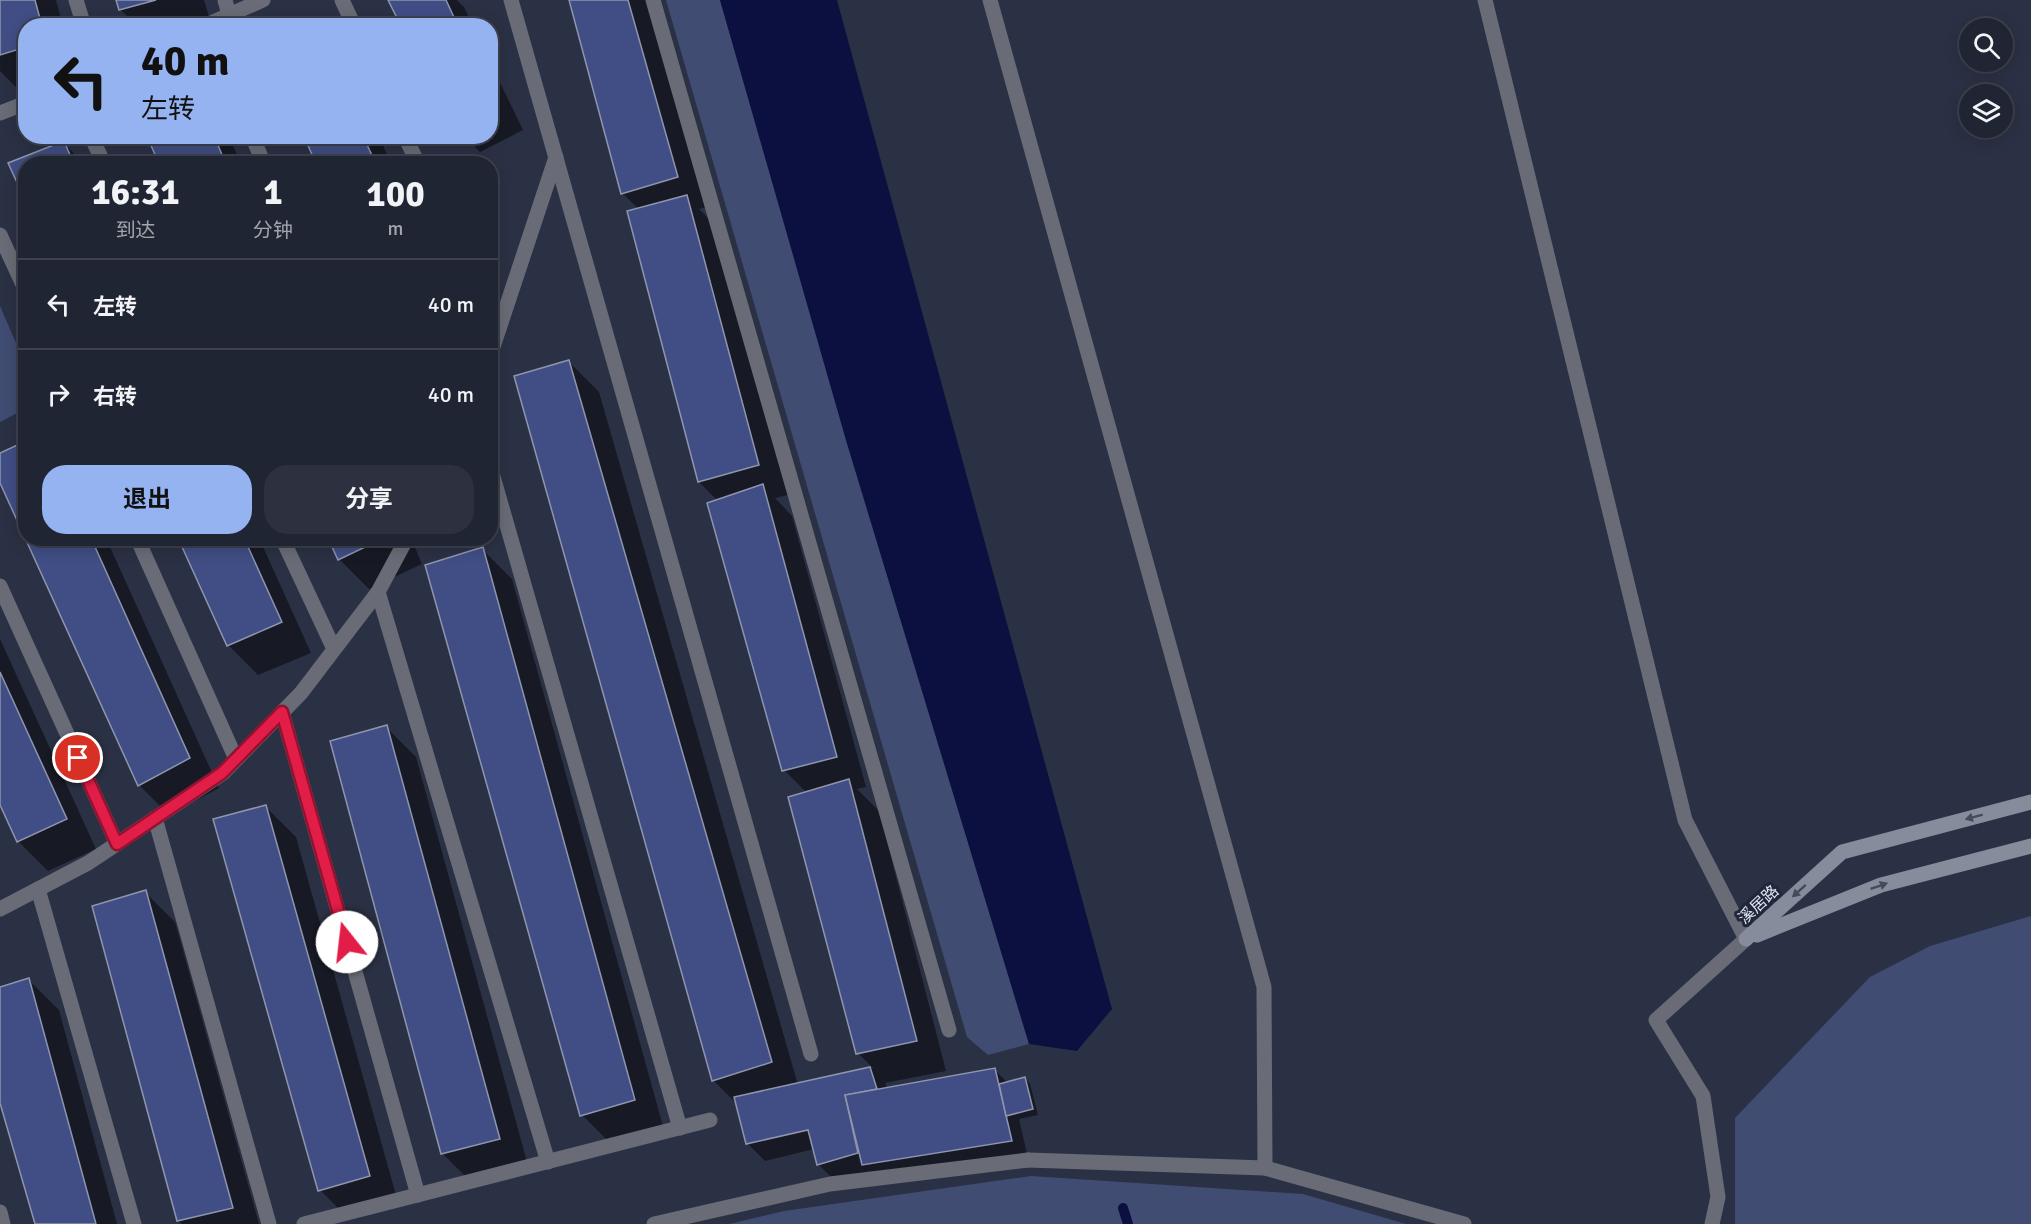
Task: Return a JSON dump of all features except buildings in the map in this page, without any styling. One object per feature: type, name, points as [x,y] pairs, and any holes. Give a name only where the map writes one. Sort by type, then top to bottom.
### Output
[{"type":"street","points":[[76,0],[82,18]]},
{"type":"street","points":[[214,18],[227,7],[262,0]]},
{"type":"street","points":[[342,0],[350,18]]},
{"type":"street","points":[[511,0],[811,1054]]},
{"type":"street","points":[[653,0],[949,1030]]},
{"type":"street","points":[[990,0],[1264,987],[1265,1168]]},
{"type":"street","points":[[1485,0],[1685,820],[1746,939],[1656,1020],[1703,1096],[1718,1197],[1712,1224]]},
{"type":"street","points":[[0,113],[18,106]]},
{"type":"street","points":[[498,337],[556,157]]},
{"type":"street","points":[[0,235],[18,274]]},
{"type":"street","points":[[498,494],[680,1128]]},
{"type":"street","points":[[141,546],[236,759]]},
{"type":"street","points":[[286,546],[334,648]]},
{"type":"street","points":[[0,909],[88,863],[222,773],[301,693],[378,592],[403,546]]},
{"type":"street","points":[[0,586],[117,844]]},
{"type":"street","points":[[378,592],[548,1162]]},
{"type":"street","points":[[282,712],[418,1195]]},
{"type":"street","name":"溪居路","points":[[1746,939],[1842,852],[2031,802]]},
{"type":"street","points":[[155,818],[269,1224]]},
{"type":"street","name":"溪居路","points":[[1746,939],[1881,885],[2031,846]]},
{"type":"street","points":[[38,890],[134,1224]]},
{"type":"street","points":[[303,1224],[710,1120]]},
{"type":"street","points":[[654,1224],[830,1184],[1028,1160],[1265,1168],[1464,1224]]},
{"type":"street","points":[[0,1212],[3,1224]]},
{"type":"shaded area","points":[[666,0],[720,0],[846,440],[1029,1044],[988,1055],[967,1037]]},
{"type":"shaded area","points":[[720,0],[837,0],[1112,1009],[1077,1051],[1029,1044],[846,440]]},
{"type":"shaded area","points":[[0,306],[18,348],[18,413],[0,422]]},
{"type":"shaded area","points":[[2031,916],[2031,1224],[1735,1224],[1735,1118],[1870,977],[1930,946]]},
{"type":"shaded area","points":[[1031,1176],[1303,1194],[1406,1224],[729,1224],[784,1211]]},
{"type":"waterway","points":[[1123,1208],[1128,1224]]},
{"type":"route","points":[[78,758],[117,844],[222,773],[282,712],[347,942]]}]
